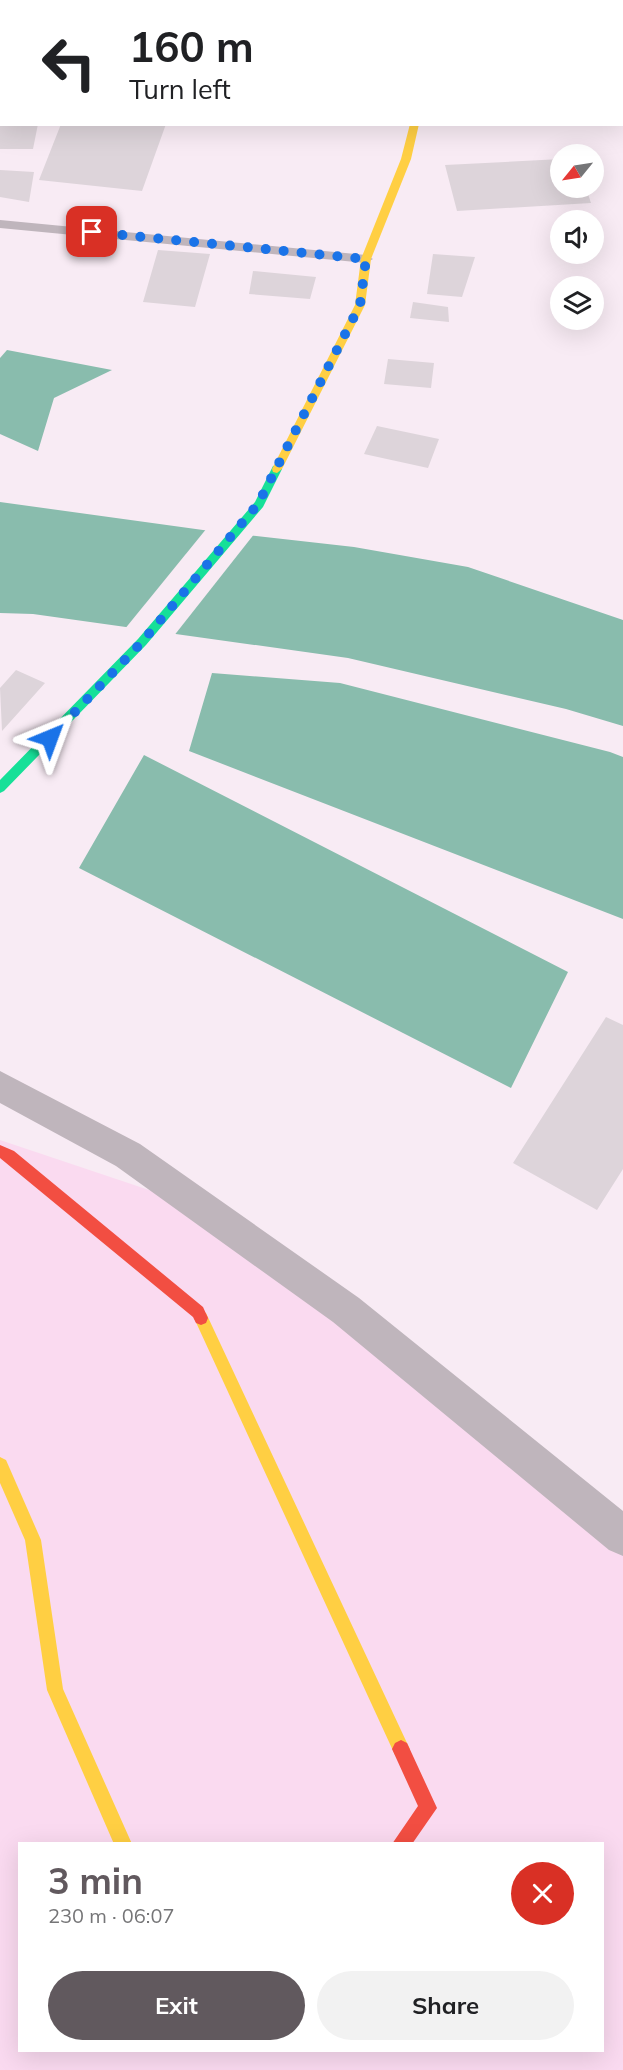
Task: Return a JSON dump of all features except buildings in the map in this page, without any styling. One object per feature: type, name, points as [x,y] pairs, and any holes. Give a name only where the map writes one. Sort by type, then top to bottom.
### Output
[{"type":"main road","points":[[0,788],[142,642],[249,517],[269,483],[291,436],[360,305],[366,259],[406,159],[414,126]]},
{"type":"main road","points":[[0,1151],[9,1155],[198,1312],[428,1808],[402,1842]]},
{"type":"main road","points":[[0,1466],[33,1540],[56,1690],[122,1842]]},
{"type":"street","points":[[0,1086],[128,1155],[346,1310],[623,1536]]},
{"type":"lane","points":[[0,224],[366,259]]},
{"type":"shaded area","points":[[7,350],[112,370],[54,398],[38,451],[0,434],[0,358]]},
{"type":"shaded area","points":[[0,502],[203,530],[354,547],[468,567],[623,620],[623,726],[566,709],[348,658],[33,614],[0,613]]},
{"type":"shaded area","points":[[212,673],[340,683],[623,757],[623,919],[189,751]]},
{"type":"shaded area","points":[[144,755],[568,972],[511,1088],[79,868]]},
{"type":"shaded area","points":[[0,1140],[155,1192],[363,1342],[623,1548],[623,2070],[0,2070]]},
{"type":"pier","points":[[207,528],[255,533],[173,637],[124,630]]},
{"type":"traffic: fast","points":[[0,788],[142,642],[259,504],[277,469]]},
{"type":"traffic: slow","points":[[277,469],[360,305],[366,259],[406,159],[414,126]]},
{"type":"traffic: slow","points":[[201,1318],[401,1749]]},
{"type":"traffic: slow","points":[[0,1465],[33,1540],[55,1690],[122,1842]]},
{"type":"traffic: jam","points":[[0,1151],[9,1155],[198,1312],[201,1318]]},
{"type":"traffic: jam","points":[[401,1749],[428,1808],[402,1842]]},
{"type":"route","points":[[50,738],[142,642],[258,504],[360,305],[366,259],[92,232]]}]
